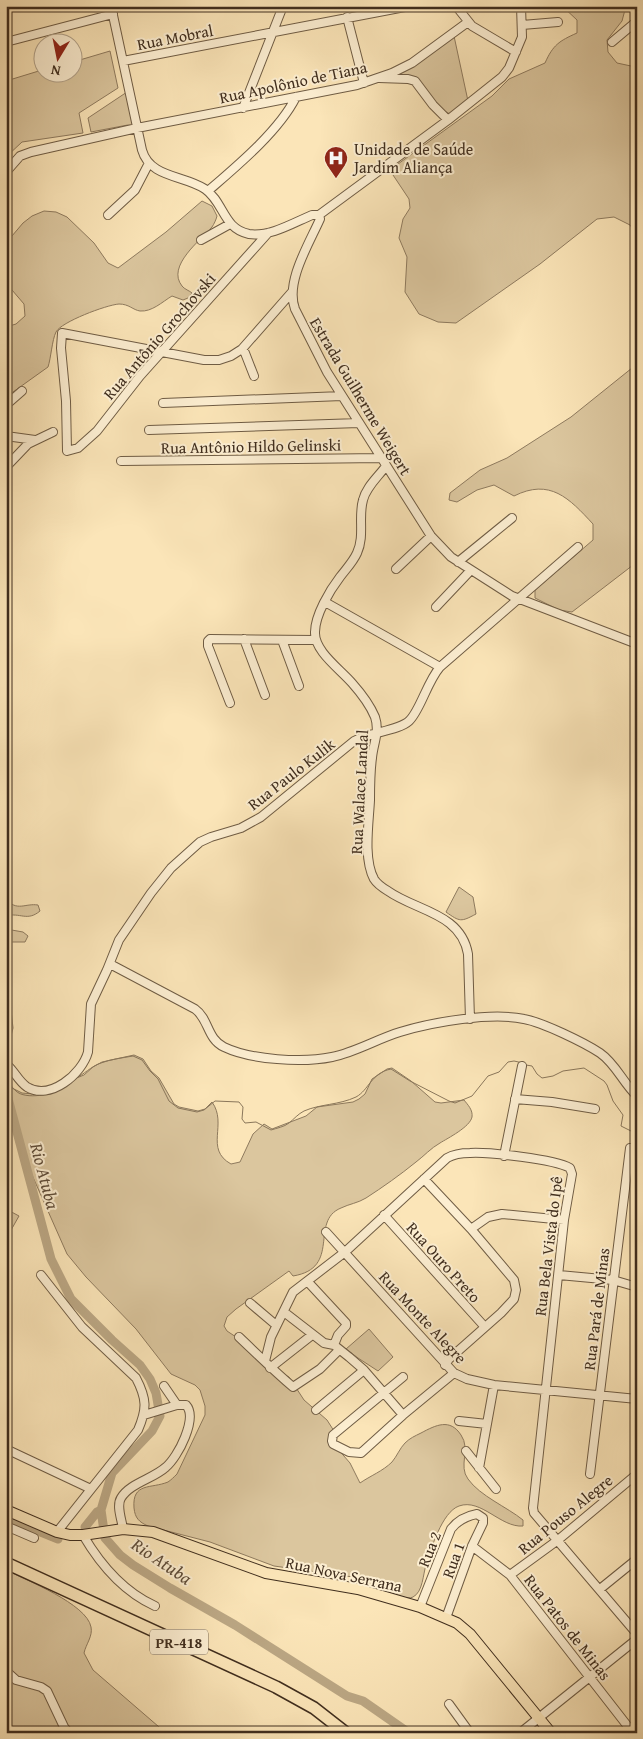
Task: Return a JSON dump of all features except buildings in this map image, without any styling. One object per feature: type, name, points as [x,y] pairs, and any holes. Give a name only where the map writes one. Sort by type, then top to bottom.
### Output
[{"type":"highway","name":"PR-418","points":[[6,1563],[276,1686],[314,1708],[346,1733]]},
{"type":"main road","name":"Rua Nova Serrana","points":[[6,1510],[57,1532],[70,1535],[83,1535],[121,1529],[152,1532],[266,1572],[358,1589],[420,1607],[457,1623],[470,1634],[551,1733]]},
{"type":"street","points":[[243,108],[283,6]]},
{"type":"street","name":"Rua Mobral","points":[[123,61],[395,7],[410,6]]},
{"type":"street","points":[[456,6],[468,22],[516,52]]},
{"type":"street","points":[[6,42],[112,10],[143,154],[148,162],[166,174],[196,184],[208,191],[216,200],[230,224],[237,230],[248,233],[268,233],[312,215],[319,215],[448,120],[502,77],[510,68],[522,37],[521,6]]},
{"type":"street","points":[[347,17],[364,83]]},
{"type":"street","points":[[612,42],[637,21]]},
{"type":"street","name":"Rua Apolônio de Tiana","points":[[6,172],[15,160],[25,153],[137,128],[364,83],[412,63],[468,22]]},
{"type":"street","points":[[522,25],[558,22]]},
{"type":"street","points":[[378,78],[415,81],[433,105],[448,120]]},
{"type":"street","points":[[208,191],[266,136],[289,110],[296,98]]},
{"type":"street","points":[[108,215],[135,190],[148,162]]},
{"type":"street","points":[[162,352],[212,360],[225,358],[242,349],[292,292],[296,275],[320,219],[319,215]]},
{"type":"street","points":[[201,240],[230,224]]},
{"type":"street","name":"Rua Antônio Grochovski","points":[[162,352],[62,333],[61,348],[66,401],[67,451],[78,448],[97,431],[140,376],[162,352],[268,233]]},
{"type":"street","name":"Estrada Guilherme Weigert","points":[[292,292],[293,304],[321,362],[431,536],[445,551],[458,562],[518,599],[637,644]]},
{"type":"street","points":[[242,349],[254,376]]},
{"type":"street","points":[[6,405],[22,392]]},
{"type":"street","points":[[163,403],[342,396]]},
{"type":"street","points":[[148,430],[359,423]]},
{"type":"street","points":[[6,468],[22,450],[35,440],[53,432]]},
{"type":"street","points":[[6,436],[35,440]]},
{"type":"street","name":"Rua Antônio Hildo Gelinski","points":[[121,461],[381,458]]},
{"type":"street","points":[[230,704],[208,641],[213,639],[316,640],[316,624],[325,602],[336,582],[358,551],[361,536],[361,512],[365,494],[386,466]]},
{"type":"street","points":[[458,562],[512,518]]},
{"type":"street","points":[[396,569],[431,536]]},
{"type":"street","name":"Rua Paulo Kulik","points":[[6,1064],[29,1088],[41,1091],[60,1085],[79,1070],[87,1059],[91,1004],[121,936],[141,910],[151,893],[176,863],[195,845],[210,837],[241,828],[256,820],[350,744],[361,738],[401,726],[408,722],[415,713],[428,683],[440,667],[578,547]]},
{"type":"street","points":[[436,607],[471,570]]},
{"type":"street","points":[[325,602],[440,667]]},
{"type":"street","points":[[244,639],[265,695]]},
{"type":"street","points":[[282,640],[299,686]]},
{"type":"street","name":"Rua Walace Landal","points":[[316,640],[331,661],[351,681],[375,718],[377,732],[371,760],[368,850],[371,872],[377,883],[386,890],[398,898],[438,915],[449,922],[460,934],[467,947],[468,954],[470,1019]]},
{"type":"street","points":[[110,964],[198,1011],[203,1016],[213,1039],[220,1046],[232,1051],[288,1059],[333,1057],[400,1032],[470,1019],[518,1018],[543,1025],[599,1052],[612,1063],[637,1096]]},
{"type":"street","points":[[504,1156],[522,1066]]},
{"type":"street","points":[[516,1099],[552,1102],[595,1109]]},
{"type":"street","name":"Rua Pará de Minas","points":[[590,1474],[630,1148]]},
{"type":"street","name":"Rua Bela Vista do Ipê","points":[[268,1365],[271,1337],[293,1292],[345,1252],[447,1158],[454,1154],[471,1153],[556,1162],[570,1168],[572,1174],[564,1220],[533,1508],[534,1513],[637,1634]]},
{"type":"street","points":[[424,1179],[471,1229],[514,1280],[516,1290],[514,1299],[501,1313],[449,1358],[445,1365]]},
{"type":"street","points":[[471,1229],[488,1216],[502,1214],[564,1220]]},
{"type":"street","name":"Rua Ouro Preto","points":[[384,1215],[484,1326]]},
{"type":"street","name":"Rua Monte Alegre","points":[[326,1232],[445,1365],[454,1373],[467,1380],[637,1399]]},
{"type":"street","points":[[41,1275],[82,1327],[136,1378],[142,1389],[145,1401],[144,1415],[134,1437],[57,1532]]},
{"type":"street","points":[[559,1275],[613,1280],[637,1287]]},
{"type":"street","points":[[239,1337],[293,1387],[320,1369],[337,1348],[338,1334],[346,1326],[346,1323],[308,1282]]},
{"type":"street","points":[[250,1303],[276,1325]]},
{"type":"street","points":[[284,1312],[324,1343],[337,1348],[364,1370],[403,1415]]},
{"type":"street","points":[[268,1365],[312,1334]]},
{"type":"street","points":[[316,1410],[364,1370]]},
{"type":"street","points":[[403,1377],[333,1435],[333,1444],[349,1452],[361,1453],[454,1373]]},
{"type":"street","points":[[479,1468],[494,1384]]},
{"type":"street","points":[[164,1386],[177,1405]]},
{"type":"street","points":[[121,1529],[120,1499],[129,1490],[166,1468],[175,1457],[189,1429],[189,1407],[186,1405],[177,1405],[144,1415]]},
{"type":"street","points":[[459,1421],[488,1424]]},
{"type":"street","points":[[6,1449],[91,1489]]},
{"type":"street","points":[[466,1451],[496,1489]]},
{"type":"street","name":"Rua Pouso Alegre","points":[[510,1575],[558,1540],[637,1474]]},
{"type":"street","name":"Rua 1","points":[[446,1618],[482,1523],[483,1518],[477,1514]]},
{"type":"street","name":"Rua 2","points":[[420,1607],[451,1529],[457,1522],[469,1515],[477,1514]]},
{"type":"street","points":[[6,1526],[34,1538]]},
{"type":"street","points":[[83,1535],[91,1549],[111,1573],[139,1599],[155,1606]]},
{"type":"street","name":"Rua Patos de Minas","points":[[472,1546],[510,1575],[633,1733]]},
{"type":"street","points":[[600,1589],[637,1559]]},
{"type":"street","points":[[520,1733],[637,1639]]},
{"type":"street","points":[[6,1671],[16,1680],[41,1687],[47,1691],[64,1727],[69,1733]]},
{"type":"street","points":[[449,1704],[470,1733]]},
{"type":"shaded area","points":[[562,6],[626,6],[622,21],[607,40],[608,52],[617,63],[631,66],[637,63],[637,235],[630,225],[614,217],[597,219],[540,264],[456,323],[438,322],[419,314],[405,292],[407,257],[399,238],[403,219],[410,208],[409,199],[393,175],[398,164],[492,96],[509,79],[545,63],[557,44],[577,33],[577,20]]},
{"type":"shaded area","points":[[454,36],[468,101],[450,114],[440,109],[418,80],[388,77],[412,67]]},
{"type":"shaded area","points":[[110,51],[118,88],[79,113],[83,133],[22,142],[6,157],[6,81],[32,73],[32,82],[82,82],[82,59]]},
{"type":"shaded area","points":[[127,92],[133,124],[91,132],[88,118]]},
{"type":"shaded area","points":[[202,201],[212,206],[217,216],[212,227],[193,246],[178,270],[178,278],[182,286],[192,293],[188,298],[183,300],[172,296],[157,306],[144,311],[122,304],[113,305],[84,315],[66,324],[56,332],[48,367],[6,397],[6,327],[16,324],[25,316],[24,304],[6,283],[6,243],[23,223],[32,216],[44,211],[56,212],[67,217],[94,243],[108,263],[118,268],[166,232]]},
{"type":"shaded area","points":[[637,364],[637,562],[572,612],[559,610],[535,598],[535,590],[593,540],[593,524],[567,499],[558,493],[548,490],[538,489],[514,496],[494,485],[477,490],[457,502],[449,500],[450,493],[480,470],[507,458],[571,417]]},
{"type":"shaded area","points":[[459,887],[473,897],[476,914],[464,920],[454,918],[446,912]]},
{"type":"shaded area","points":[[6,899],[18,906],[38,905],[40,911],[31,916],[6,916]]},
{"type":"shaded area","points":[[6,929],[23,932],[28,936],[25,942],[6,942]]},
{"type":"shaded area","points":[[6,1007],[11,1010],[13,1028],[9,1044],[7,1045]]},
{"type":"shaded area","points":[[134,1055],[143,1059],[151,1071],[159,1078],[174,1104],[198,1111],[205,1109],[212,1102],[218,1119],[217,1144],[219,1151],[223,1158],[231,1164],[240,1162],[253,1134],[264,1124],[272,1129],[306,1116],[317,1107],[353,1102],[365,1094],[372,1079],[387,1069],[392,1068],[411,1081],[435,1102],[464,1100],[472,1112],[472,1117],[467,1125],[434,1147],[404,1172],[366,1198],[341,1208],[332,1214],[327,1223],[321,1254],[317,1264],[308,1271],[293,1276],[289,1271],[236,1309],[227,1317],[224,1326],[227,1331],[248,1345],[277,1371],[289,1377],[304,1400],[327,1420],[334,1431],[337,1448],[350,1463],[360,1483],[381,1471],[394,1460],[403,1445],[411,1438],[437,1426],[452,1426],[464,1440],[464,1469],[468,1479],[479,1491],[523,1520],[523,1526],[507,1523],[475,1506],[459,1506],[447,1515],[442,1523],[434,1541],[419,1591],[413,1597],[408,1598],[379,1589],[360,1578],[274,1566],[210,1542],[148,1526],[138,1519],[135,1514],[134,1500],[139,1490],[168,1482],[177,1474],[205,1415],[205,1406],[200,1390],[195,1385],[171,1374],[136,1329],[86,1277],[67,1254],[32,1175],[6,1109],[6,1085],[22,1093],[50,1094],[84,1075],[102,1062]]},
{"type":"shaded area","points":[[6,1209],[19,1216],[6,1239]]},
{"type":"shaded area","points":[[369,1329],[393,1357],[378,1371],[346,1349]]},
{"type":"shaded area","points":[[6,1570],[68,1601],[87,1618],[91,1630],[84,1653],[93,1670],[166,1733],[6,1733]]},
{"type":"waterway","points":[[74,1079],[97,1064],[133,1056],[142,1060],[158,1079],[169,1101],[178,1108],[197,1112],[204,1110],[215,1101],[239,1102],[243,1107],[242,1119],[245,1123],[256,1122],[271,1130],[287,1124],[304,1111],[356,1097],[379,1074],[391,1069],[410,1081],[455,1103],[472,1096],[488,1076],[499,1072],[508,1062],[523,1063]]},
{"type":"waterway","points":[[526,1065],[532,1066],[542,1078],[553,1076],[563,1071],[584,1068],[607,1085],[613,1101],[623,1115],[621,1126],[637,1134]]},
{"type":"waterway","points":[[6,1078],[20,1094],[32,1096],[47,1094],[63,1087]]},
{"type":"waterway","name":"Rio Atuba","points":[[6,1091],[51,1259],[71,1299],[140,1365],[150,1379],[156,1393],[160,1416],[152,1431],[112,1473],[101,1510],[105,1538],[120,1555],[133,1565],[235,1625],[347,1696],[363,1701],[409,1733]]},
{"type":"waterway","points":[[85,1527],[97,1512],[101,1510]]},
{"type":"waterway","points":[[6,1518],[58,1539]]},
{"type":"place","name":"Unidade de Saúde Jardim Aliança","points":[[336,179]]}]
